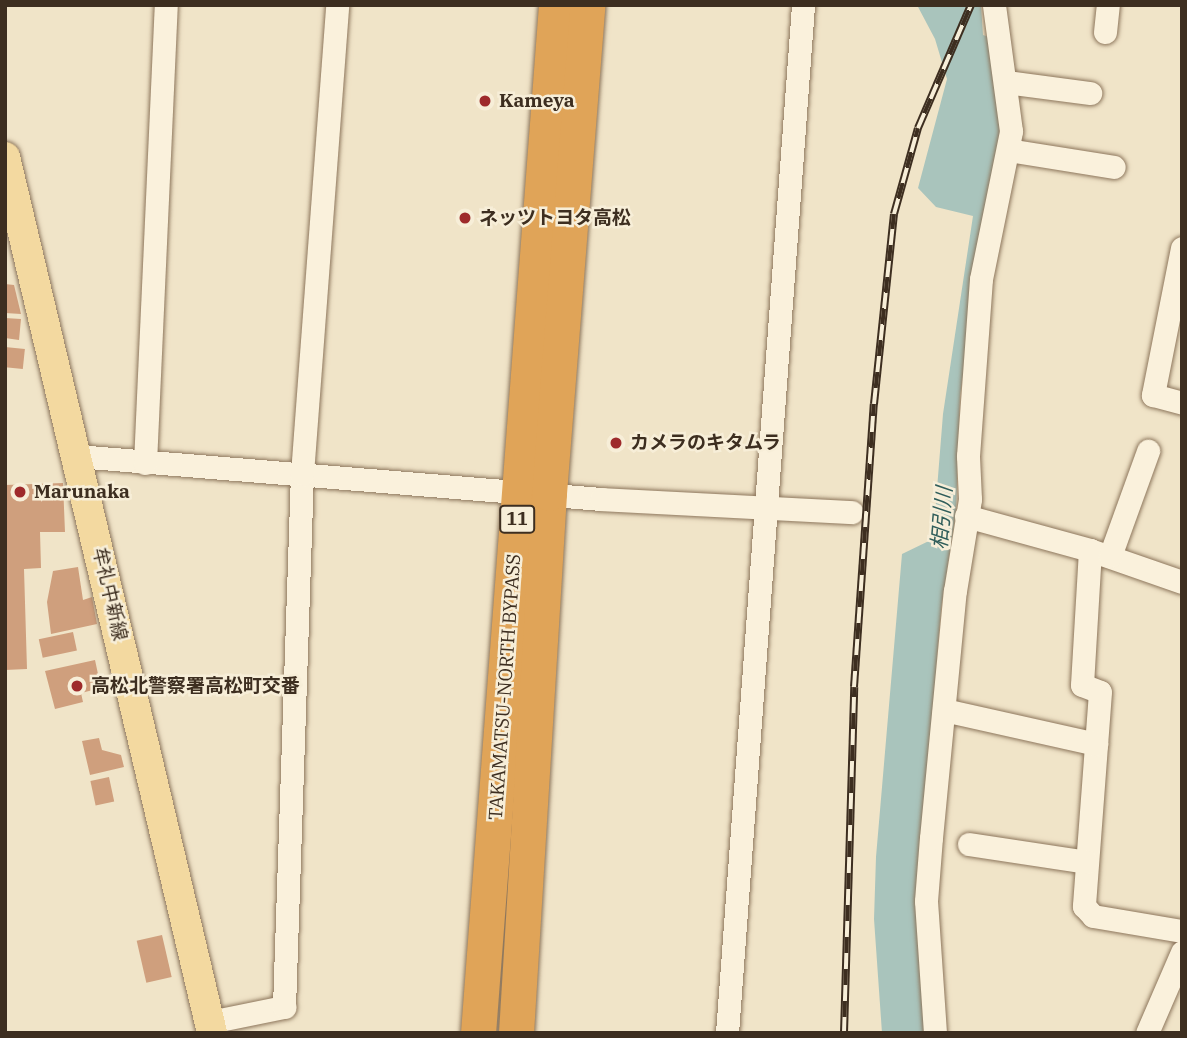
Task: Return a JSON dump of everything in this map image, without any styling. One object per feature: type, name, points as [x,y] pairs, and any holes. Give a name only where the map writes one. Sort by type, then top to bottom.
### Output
[{"type":"highway","name":"TAKAMATSU-NORTH BYPASS","points":[[516,1033],[534,491],[556,5]]},
{"type":"highway","name":"TAKAMATSU-NORTH BYPASS","points":[[478,1033],[587,5]]},
{"type":"main road","name":"牟礼中新線","points":[[5,157],[211,1027]]},
{"type":"street","points":[[145,463],[166,5]]},
{"type":"street","points":[[211,1027],[284,1007],[302,474],[337,5]]},
{"type":"street","points":[[727,1033],[803,5]]},
{"type":"street","points":[[935,1033],[926,901],[966,516],[981,279],[1008,150],[1011,108],[994,5]]},
{"type":"street","points":[[1105,32],[1108,5]]},
{"type":"street","points":[[1006,82],[1090,93]]},
{"type":"street","points":[[1008,150],[1114,167]]},
{"type":"street","points":[[1182,248],[1153,395],[1182,403]]},
{"type":"street","points":[[1148,452],[1100,553],[1082,685],[1100,692],[1084,906],[1093,916],[1182,931]]},
{"type":"street","points":[[77,456],[852,512]]},
{"type":"street","points":[[966,516],[1100,553],[1182,582]]},
{"type":"street","points":[[944,710],[1096,744]]},
{"type":"street","points":[[969,844],[1087,862]]},
{"type":"street","points":[[1147,1033],[1182,952]]},
{"type":"water","name":"相引川","points":[[917,5],[981,5],[983,35],[992,38],[1005,112],[960,395],[956,513],[941,609],[927,787],[928,1033],[882,1033],[874,919],[876,857],[902,554],[933,539],[943,414],[973,216],[936,207],[918,188],[947,79],[935,39]]},
{"type":"building","points":[[5,284],[14,285],[21,314],[5,313]]},
{"type":"building","points":[[5,318],[21,319],[19,340],[5,338]]},
{"type":"building","points":[[5,347],[25,349],[23,369],[5,367]]},
{"type":"building","points":[[63,483],[65,532],[40,532],[41,568],[24,569],[27,669],[5,670],[5,485]]},
{"type":"building","points":[[78,567],[83,600],[92,597],[97,624],[51,634],[47,602],[53,571]]},
{"type":"building","points":[[73,632],[77,651],[43,658],[39,639]]},
{"type":"building","points":[[95,660],[101,688],[81,693],[83,702],[55,709],[45,671]]},
{"type":"building","points":[[99,738],[102,750],[121,755],[124,767],[90,775],[82,741]]},
{"type":"building","points":[[109,777],[114,801],[96,805],[90,781]]},
{"type":"building","points":[[162,935],[172,977],[146,983],[137,941]]},
{"type":"railway","points":[[844,1033],[854,687],[874,404],[894,214],[918,128],[971,5]]},
{"type":"place","name":"Kameya","points":[[485,101]]},
{"type":"place","name":"ネッツトヨタ高松","points":[[465,218]]},
{"type":"place","name":"カメラのキタムラ","points":[[616,443]]},
{"type":"place","name":"Marunaka","points":[[20,492]]},
{"type":"place","name":"高松北警察署高松町交番","points":[[77,686]]}]
